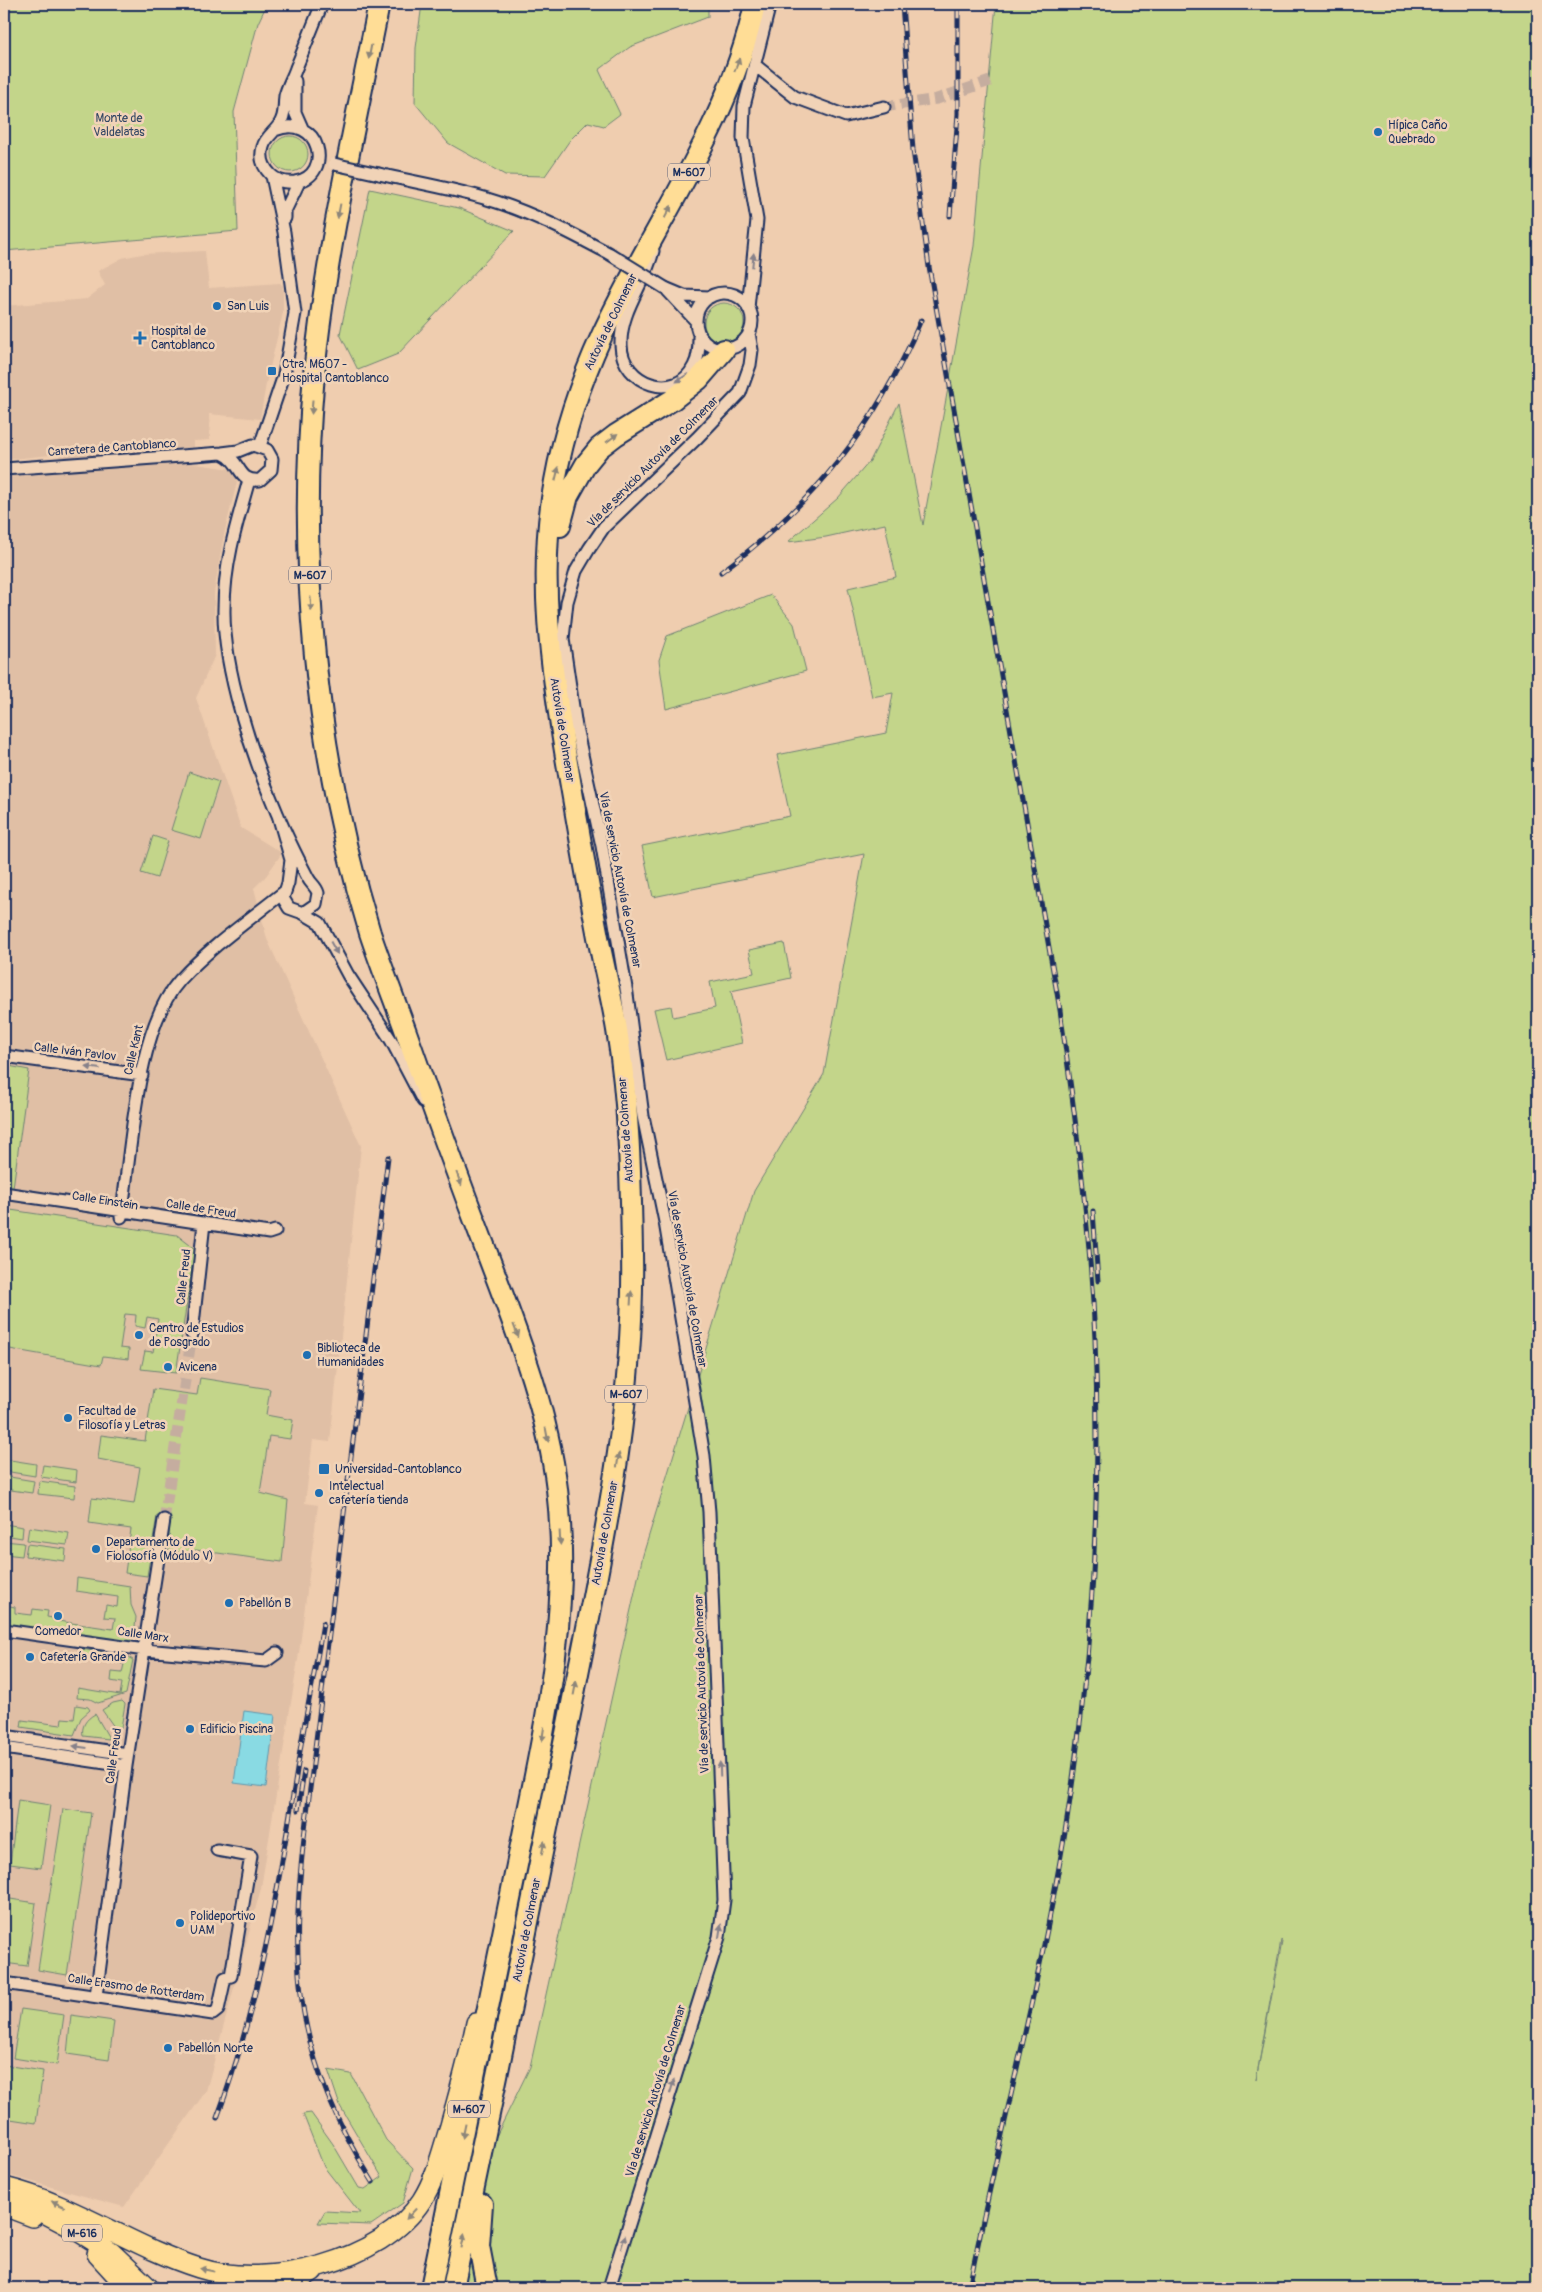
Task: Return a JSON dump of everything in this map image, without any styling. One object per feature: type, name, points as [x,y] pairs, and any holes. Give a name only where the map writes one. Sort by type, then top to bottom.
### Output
[{"type":"highway","name":"Autovía de Colmenar","points":[[379,4],[328,265],[315,373],[308,480],[310,596],[320,700],[338,809],[370,932],[441,1133],[521,1345],[542,1413],[557,1490],[562,1573],[557,1647],[542,1741],[506,1929],[431,2288]]},
{"type":"highway","name":"Autovía de Colmenar","points":[[453,2288],[520,1964],[618,1460],[627,1385],[633,1261],[629,1158],[618,1033],[562,735],[548,627],[546,556],[555,482],[572,413],[604,332],[721,108],[750,32],[756,4]]},
{"type":"highway","points":[[548,627],[556,593],[561,522],[568,496],[586,464],[599,448],[616,435],[672,400],[699,378],[724,350]]},
{"type":"highway","points":[[4,2188],[50,2201],[154,2250],[200,2269],[236,2276],[273,2276],[290,2282],[315,2268],[345,2257],[378,2240],[412,2213],[422,2199],[436,2172],[444,2147],[486,1975],[506,1929]]},
{"type":"highway","points":[[487,2288],[479,2246],[481,2210],[514,2042],[520,1964]]},
{"type":"highway","name":"M-616","points":[[4,2195],[72,2226],[111,2252],[149,2288]]},
{"type":"highway","name":"M-616","points":[[4,2206],[69,2233],[111,2262],[138,2288]]},
{"type":"highway","points":[[93,2249],[128,2288]]},
{"type":"street","points":[[275,130],[282,120],[285,96],[322,4]]},
{"type":"street","points":[[748,308],[738,297],[730,294],[719,293],[710,297],[698,311],[696,321],[700,336],[705,342],[715,348],[724,350],[739,344],[749,333],[751,324],[748,308],[756,220],[743,138],[743,114],[770,4]]},
{"type":"street","points":[[756,65],[795,96],[846,116],[884,107]]},
{"type":"street","points":[[296,70],[293,94],[295,112],[302,128],[310,134],[319,152],[334,164]]},
{"type":"street","points":[[260,446],[284,375],[295,314],[284,232],[272,176],[262,161],[262,152],[268,135],[275,130],[284,126],[302,128]]},
{"type":"street","points":[[272,176],[289,183],[298,182],[311,174],[315,168],[319,152]]},
{"type":"street","points":[[315,168],[334,164],[484,198],[547,221],[610,254],[665,288],[684,296],[710,297]]},
{"type":"street","points":[[284,232],[285,211],[298,182]]},
{"type":"street","points":[[657,232],[649,267],[627,310],[624,322],[621,346],[625,364],[638,379],[650,385],[658,386],[675,383],[683,379],[694,366],[700,336]]},
{"type":"street","points":[[665,288],[696,321]]},
{"type":"street","name":"Vía de servicio Autovía de Colmenar","points":[[609,2288],[719,1936],[724,1900],[709,1512],[704,1456],[665,1222],[643,1116],[627,994],[605,864],[576,728],[563,639],[567,602],[576,570],[588,549],[604,527],[697,438],[740,393],[750,365],[752,350],[749,333]]},
{"type":"street","points":[[222,454],[237,464],[240,472],[249,480],[260,480],[271,470],[271,454],[260,446],[246,448],[240,454],[237,464]]},
{"type":"street","name":"Carretera de Cantoblanco","points":[[4,469],[222,454],[246,448]]},
{"type":"street","points":[[249,480],[234,531],[226,572],[224,610],[226,648],[246,729],[278,815],[291,860],[283,898],[289,908]]},
{"type":"street","points":[[278,815],[309,880],[316,888],[318,899],[313,908],[303,912]]},
{"type":"street","points":[[286,888],[298,878],[309,880]]},
{"type":"street","name":"Calle Kant","points":[[121,1213],[142,1074],[152,1028],[164,1003],[179,980],[286,888]]},
{"type":"street","points":[[262,910],[289,908],[303,912],[320,923],[348,975],[391,1040],[441,1133]]},
{"type":"street","name":"Calle Iván Pavlov","points":[[4,1056],[142,1074]]},
{"type":"street","name":"Calle Einstein","points":[[4,1193],[203,1226]]},
{"type":"street","name":"Calle Einstein","points":[[4,1200],[121,1213]]},
{"type":"street","name":"Calle de Freud","points":[[203,1226],[269,1233],[274,1231]]},
{"type":"street","name":"Calle Freud","points":[[192,1334],[203,1226]]},
{"type":"street","name":"Calle Freud","points":[[96,1996],[126,1766],[164,1520]]},
{"type":"street","name":"Calle Marx","points":[[4,1630],[144,1650],[266,1661],[277,1653]]},
{"type":"street","points":[[4,1736],[128,1754]]},
{"type":"street","points":[[4,1748],[126,1766]]},
{"type":"street","name":"Calle Erasmo de Rotterdam","points":[[4,1983],[214,2014],[218,2010],[225,1978],[230,1976],[250,1856],[217,1850]]},
{"type":"shaded area","name":"Hospital de Cantoblanco","points":[[205,251],[209,288],[280,283],[283,286],[283,313],[266,384],[260,419],[209,414],[210,440],[194,441],[194,447],[145,456],[59,458],[59,454],[4,460],[4,306],[87,299],[105,285],[98,271],[122,258],[142,254]]},
{"type":"shaded area","points":[[175,461],[231,469],[236,476],[237,482],[224,535],[214,593],[215,655],[196,698],[241,828],[282,853],[266,876],[254,888],[267,939],[361,1146],[330,1442],[313,1440],[305,1503],[318,1505],[299,1653],[261,1888],[206,2091],[124,2207],[4,2174],[4,477]]},
{"type":"green space","name":"Monte de Valdelatas","points":[[4,4],[267,4],[258,23],[234,112],[238,231],[4,251]]},
{"type":"green space","points":[[422,4],[708,4],[708,17],[630,47],[599,70],[620,114],[604,126],[588,122],[570,140],[545,176],[505,175],[448,143],[415,103],[416,48]]},
{"type":"green space","points":[[996,4],[1538,4],[1538,2288],[422,2288],[530,2067],[643,1555],[754,1191],[824,1074],[864,854],[653,897],[642,846],[790,816],[777,755],[886,733],[893,693],[872,697],[848,588],[896,577],[885,524],[826,537],[788,542],[838,498],[870,461],[899,403],[923,525],[974,246]],"holes":[[[1281,1940],[1282,1941],[1256,2080]]]},
{"type":"green space","points":[[290,136],[297,137],[303,141],[307,147],[307,161],[303,167],[297,171],[290,172],[283,171],[277,167],[273,161],[272,154],[273,147],[277,141],[283,137]]},
{"type":"green space","points":[[370,189],[459,208],[514,231],[398,354],[358,370],[340,334]]},
{"type":"green space","points":[[724,303],[738,309],[744,323],[738,337],[724,343],[710,337],[704,323],[710,309]]},
{"type":"green space","points":[[771,595],[794,624],[806,671],[666,709],[659,660],[667,636]]},
{"type":"green space","points":[[189,772],[219,782],[201,839],[171,830]]},
{"type":"green space","points":[[153,836],[168,841],[157,878],[141,873]]},
{"type":"green space","points":[[784,943],[791,978],[731,991],[742,1043],[666,1060],[654,1009],[671,1006],[673,1017],[715,1008],[710,982],[754,973],[749,950]]},
{"type":"green space","points":[[4,1065],[29,1070],[13,1188],[4,1187]]},
{"type":"green space","points":[[4,1209],[177,1235],[195,1249],[176,1373],[141,1369],[145,1351],[153,1352],[158,1319],[147,1317],[145,1328],[135,1326],[136,1315],[125,1314],[120,1348],[129,1349],[128,1359],[103,1356],[101,1365],[4,1348]]},
{"type":"green space","points":[[200,1378],[270,1389],[266,1415],[293,1420],[290,1439],[269,1436],[260,1493],[288,1500],[282,1562],[196,1550],[182,1553],[168,1550],[170,1519],[157,1516],[147,1576],[125,1573],[131,1529],[89,1523],[92,1498],[134,1504],[140,1467],[98,1459],[101,1435],[145,1441],[153,1389],[197,1395]]},
{"type":"green space","points":[[4,1459],[36,1464],[35,1476],[4,1471]]},
{"type":"green space","points":[[43,1465],[77,1470],[76,1482],[41,1477]]},
{"type":"green space","points":[[4,1476],[34,1481],[32,1493],[4,1489]]},
{"type":"green space","points":[[39,1481],[75,1486],[74,1498],[38,1494]]},
{"type":"green space","points":[[4,1524],[23,1527],[22,1538],[4,1535]]},
{"type":"green space","points":[[29,1527],[69,1533],[67,1545],[27,1540]]},
{"type":"green space","points":[[4,1541],[24,1543],[22,1556],[4,1554]]},
{"type":"green space","points":[[27,1544],[66,1549],[65,1561],[25,1556]]},
{"type":"green space","points":[[77,1578],[130,1586],[131,1605],[136,1617],[134,1638],[129,1642],[9,1625],[10,1618],[4,1617],[4,1605],[15,1607],[15,1613],[32,1615],[33,1609],[48,1611],[47,1617],[58,1619],[58,1621],[113,1629],[115,1618],[104,1617],[106,1605],[117,1607],[118,1597],[76,1591]]},
{"type":"green space","points":[[81,1649],[126,1656],[133,1660],[126,1694],[98,1703],[90,1699],[77,1698],[78,1688],[120,1695],[122,1683],[111,1681],[112,1672],[122,1673],[124,1664],[80,1656]]},
{"type":"green space","points":[[122,1701],[125,1704],[121,1728],[117,1731],[102,1710],[113,1703]]},
{"type":"green space","points":[[76,1705],[88,1707],[90,1710],[81,1718],[74,1735],[21,1727],[22,1720],[61,1725],[62,1718],[74,1719]]},
{"type":"green space","points":[[95,1714],[109,1739],[83,1736],[85,1723]]},
{"type":"green space","points":[[18,1800],[50,1805],[41,1868],[10,1864]]},
{"type":"green space","points":[[63,1809],[91,1813],[67,1975],[38,1970]]},
{"type":"green space","points":[[4,1898],[36,1903],[27,1966],[4,1963]]},
{"type":"green space","points":[[21,2009],[64,2015],[57,2065],[13,2058]]},
{"type":"green space","points":[[71,2015],[114,2021],[109,2060],[67,2054]]},
{"type":"green space","points":[[4,2065],[43,2071],[36,2123],[4,2118]]},
{"type":"green space","points":[[328,2070],[351,2074],[386,2140],[413,2168],[403,2203],[371,2225],[318,2223],[325,2211],[360,2213],[324,2167],[303,2114],[311,2113],[333,2144],[359,2188],[365,2189],[382,2177],[340,2106]]},
{"type":"water","points":[[244,1711],[275,1715],[266,1787],[234,1783]]},
{"type":"tunnel","points":[[884,107],[937,99],[990,81]]},
{"type":"tunnel","points":[[164,1520],[192,1334]]},
{"type":"railway","points":[[902,4],[913,150],[929,267],[1060,1010],[1072,1092],[1090,1257],[1097,1395],[1094,1563],[1085,1675],[1072,1786],[1038,1975],[969,2288]]},
{"type":"railway","points":[[950,216],[958,114],[958,4]]},
{"type":"railway","points":[[721,572],[785,519],[839,460],[884,395],[921,320]]},
{"type":"railway","points":[[373,2182],[347,2137],[328,2095],[313,2053],[304,2012],[299,1970],[298,1926],[305,1829],[388,1157]]},
{"type":"railway","points":[[1093,1211],[1098,1281]]},
{"type":"railway","points":[[217,2118],[245,2030],[267,1940],[323,1623]]},
{"type":"railway","points":[[298,1810],[304,1771]]},
{"type":"place","name":"Hípica Caño Quebrado","points":[[1378,132]]},
{"type":"place","name":"San Luis","points":[[217,306]]},
{"type":"place","name":"Hospital de Cantoblanco","points":[[140,338]]},
{"type":"place","name":"Ctra. M607 - Hospital Cantoblanco","points":[[272,371]]},
{"type":"place","name":"Centro de Estudios de Posgrado","points":[[139,1335]]},
{"type":"place","name":"Biblioteca de Humanidades","points":[[307,1355]]},
{"type":"place","name":"Avicena","points":[[168,1367]]},
{"type":"place","name":"Facultad de Filosofía y Letras","points":[[68,1418]]},
{"type":"place","name":"Universidad-Cantoblanco","points":[[324,1469]]},
{"type":"place","name":"Intelectual cafetería tienda","points":[[319,1493]]},
{"type":"place","name":"Departamento de Fiolosofía (Módulo V)","points":[[96,1549]]},
{"type":"place","name":"Pabellón B","points":[[229,1603]]},
{"type":"place","name":"Comedor","points":[[58,1616]]},
{"type":"place","name":"Cafetería Grande","points":[[30,1657]]},
{"type":"place","name":"Edificio Piscina","points":[[190,1729]]},
{"type":"place","name":"Polideportivo UAM","points":[[180,1923]]},
{"type":"place","name":"Pabellón Norte","points":[[168,2048]]}]
